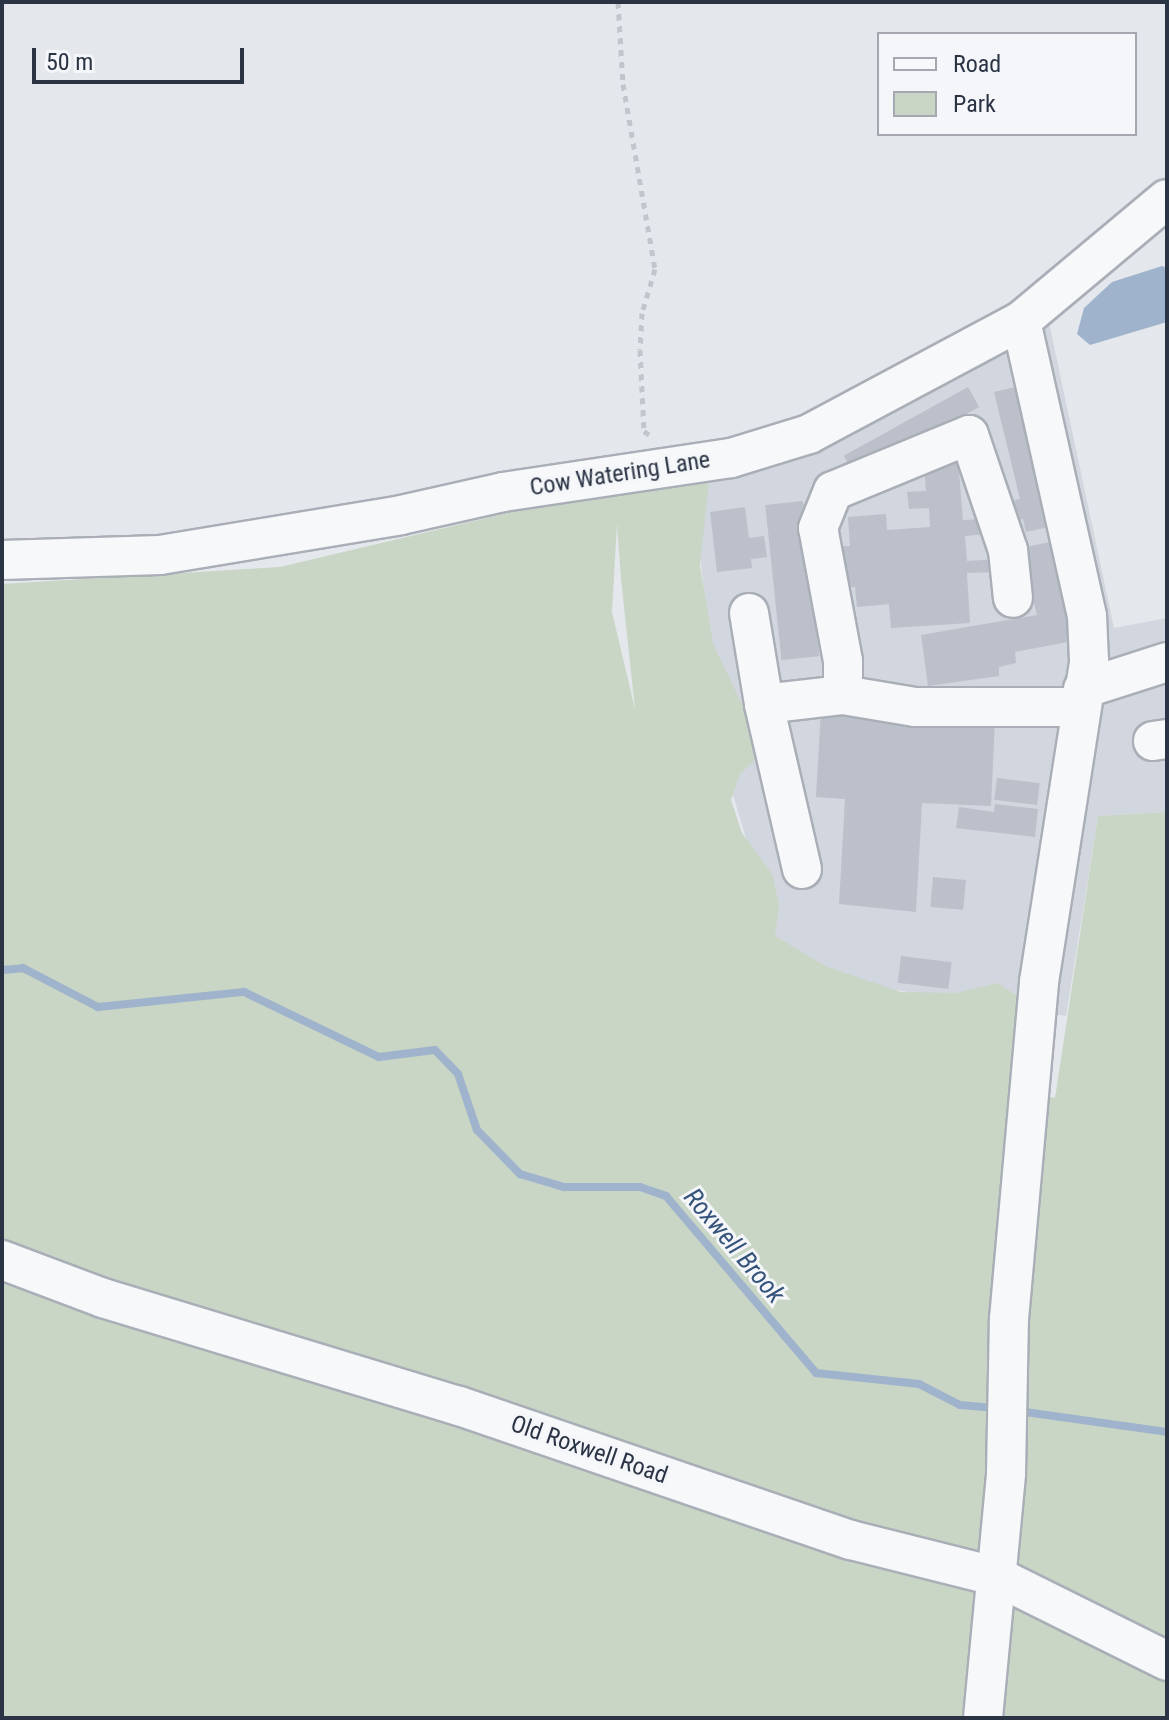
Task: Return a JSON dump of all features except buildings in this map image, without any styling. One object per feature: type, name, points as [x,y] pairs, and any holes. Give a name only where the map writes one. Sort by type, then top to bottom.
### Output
[{"type":"street","name":"Cow Watering Lane","points":[[2,560],[160,555],[731,458],[809,434],[1021,321],[1167,199]]},
{"type":"street","points":[[983,1718],[998,1577],[1008,1390],[1039,982],[1082,698],[1087,616],[1021,321]]},
{"type":"street","points":[[843,695],[843,661],[818,528],[833,491],[969,435],[1008,550],[1013,598]]},
{"type":"street","points":[[749,613],[764,704],[802,869]]},
{"type":"street","points":[[764,704],[843,695],[915,707],[1082,698],[1167,662]]},
{"type":"street","name":"Old Roxwell Road","points":[[2,1260],[103,1298],[459,1406],[851,1540],[998,1577],[1167,1661]]},
{"type":"path","points":[[618,2],[623,84],[655,269],[642,313],[644,431],[659,441],[661,468]]},
{"type":"shaded area","points":[[1048,318],[1114,628],[1167,618],[1167,812],[1098,816],[1066,1016],[829,980],[783,964],[724,764],[691,478]]},
{"type":"green space","points":[[685,471],[709,481],[700,565],[713,644],[753,727],[757,758],[740,774],[731,800],[742,833],[772,874],[779,904],[775,936],[827,967],[901,992],[957,993],[998,983],[1030,1005],[1018,1089],[1055,1098],[1098,816],[1167,812],[1167,1718],[2,1718],[2,584],[280,567]],"holes":[[[617,524],[635,709],[612,612]]]},
{"type":"water","points":[[1162,266],[1167,268],[1167,322],[1090,345],[1077,334],[1084,308],[1112,282]]},
{"type":"waterway","name":"Roxwell Brook","points":[[2,970],[23,968],[98,1007],[244,992],[379,1057],[435,1050],[458,1074],[477,1130],[520,1174],[564,1187],[640,1187],[666,1196],[816,1373],[919,1384],[960,1405],[996,1408]]},
{"type":"waterway","name":"Roxwell Brook","points":[[1018,1411],[1167,1432]]}]
